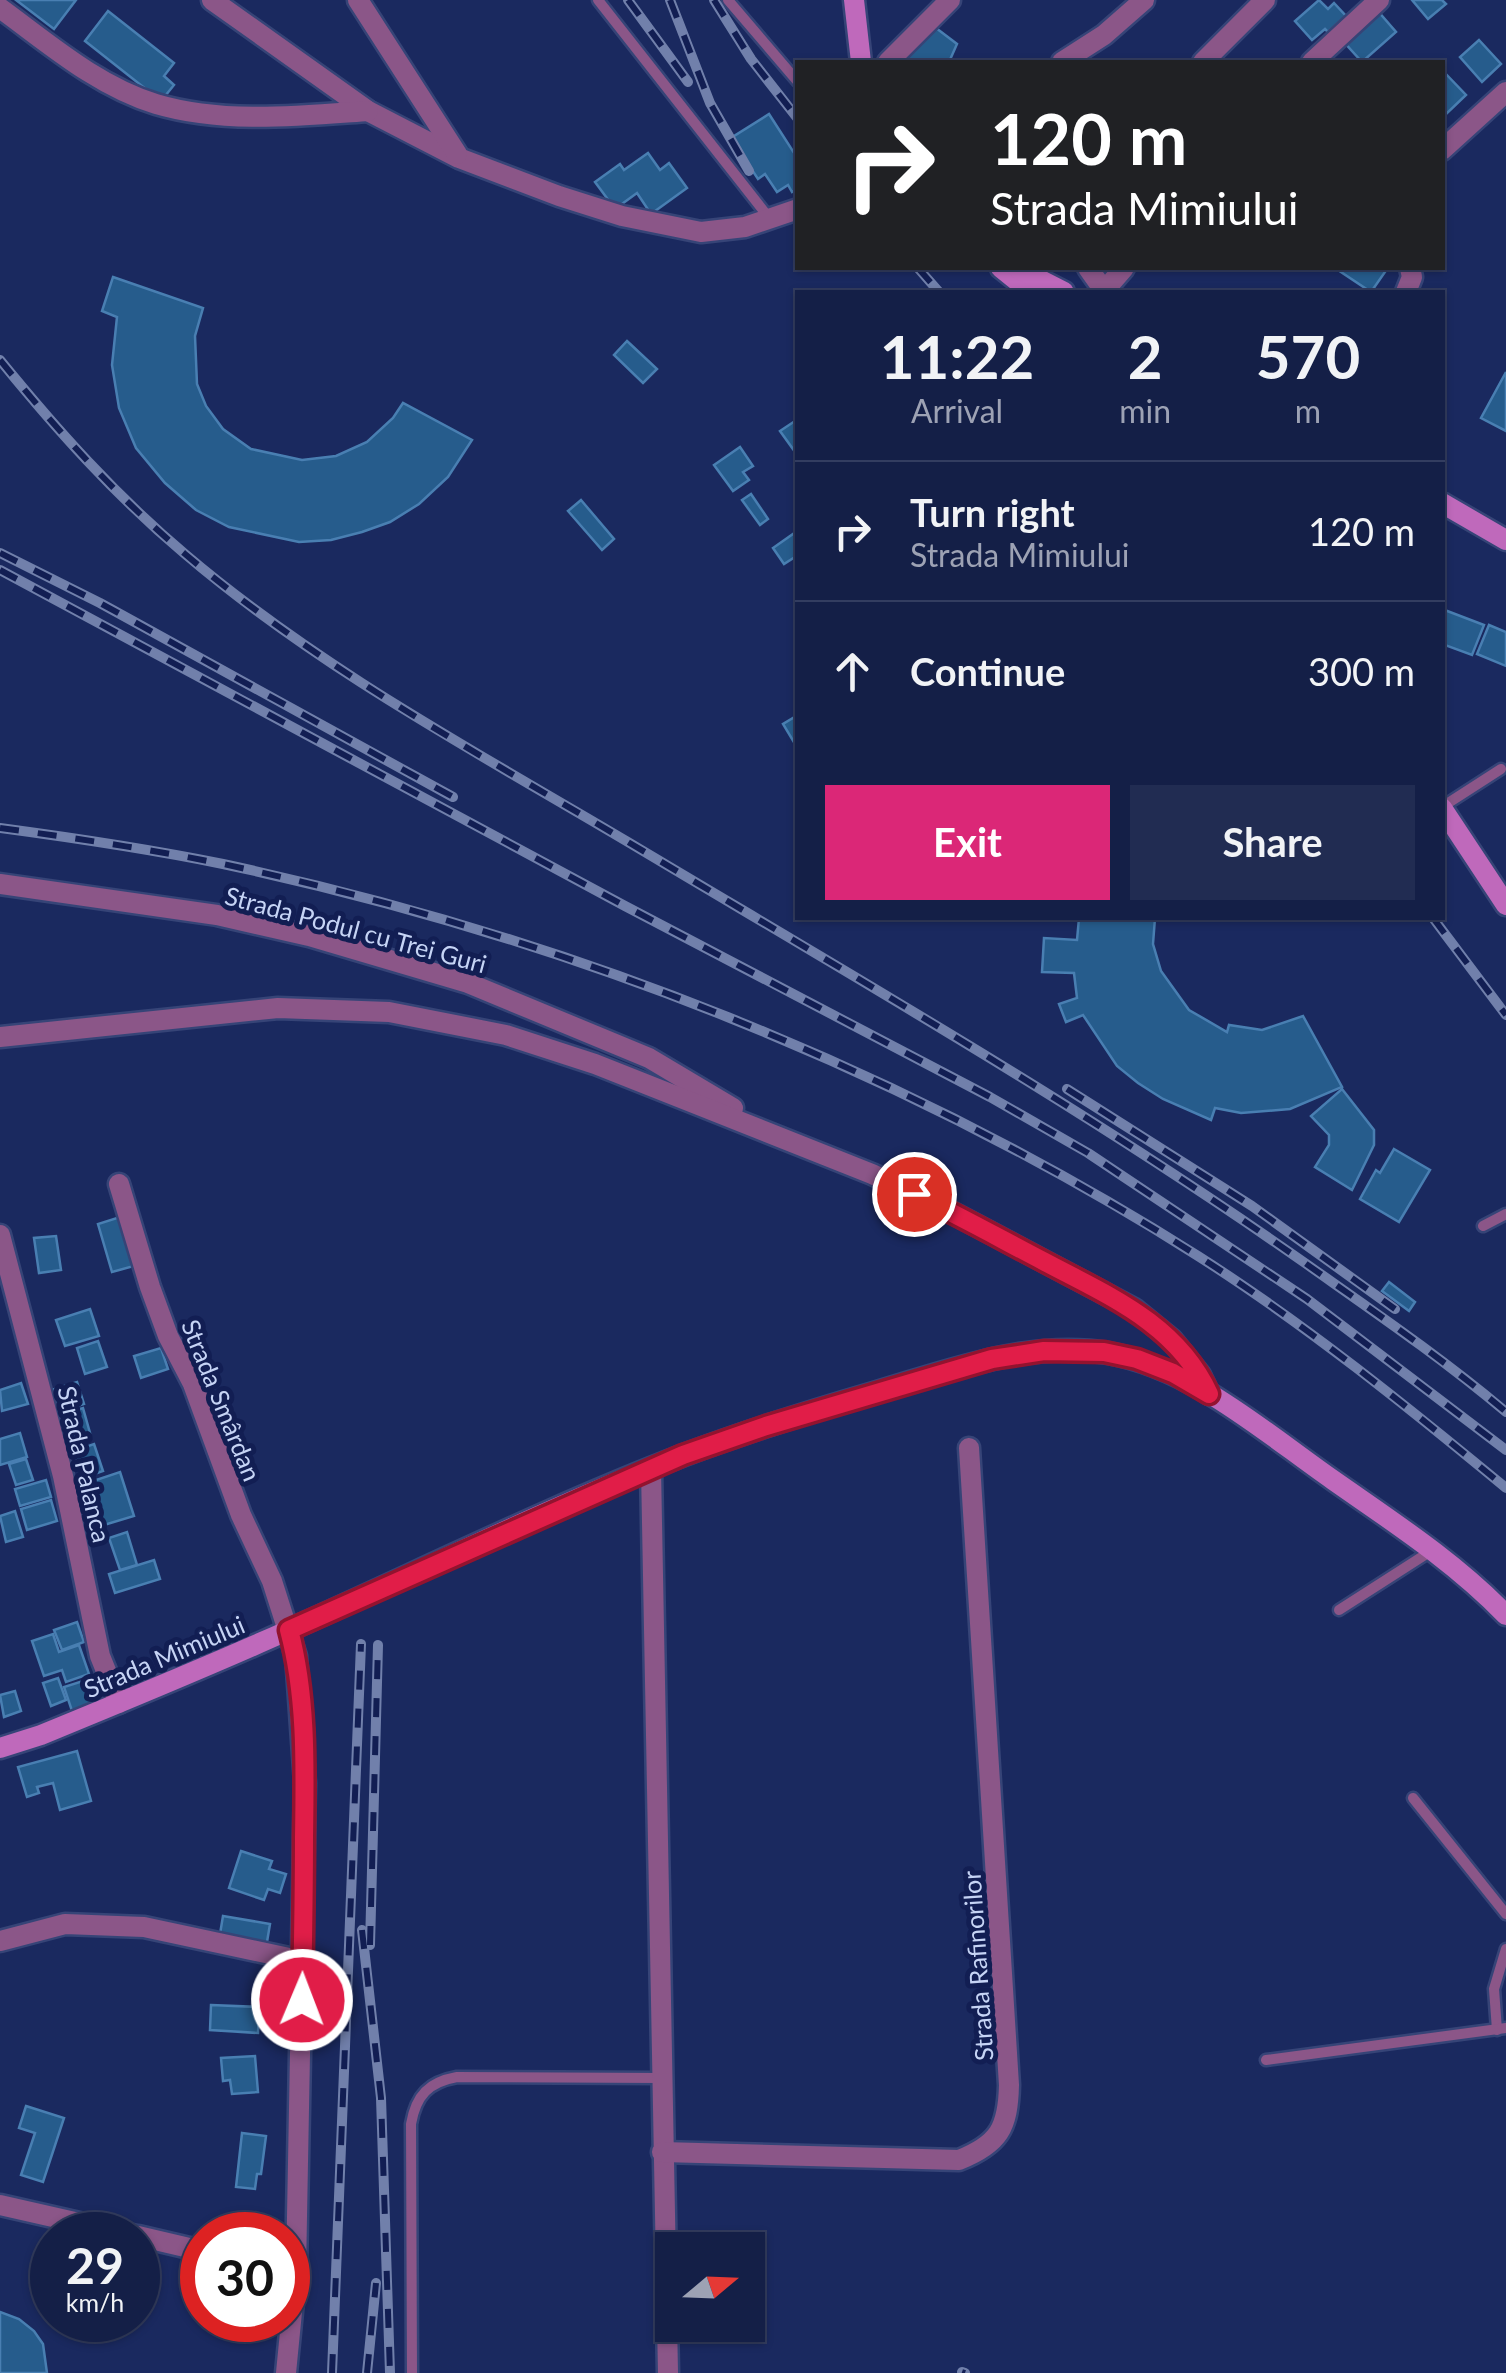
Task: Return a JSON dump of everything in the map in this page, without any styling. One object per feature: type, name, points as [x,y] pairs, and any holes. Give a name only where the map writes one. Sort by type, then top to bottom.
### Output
[{"type":"street","points":[[212,0],[368,111],[459,158],[596,209],[662,226],[722,232],[795,210]]},
{"type":"street","points":[[358,0],[459,158]]},
{"type":"street","points":[[854,0],[861,60]]},
{"type":"street","points":[[890,60],[950,0]]},
{"type":"street","points":[[1065,60],[1104,35],[1144,0]]},
{"type":"street","points":[[1205,60],[1265,0]]},
{"type":"street","points":[[1314,60],[1379,0]]},
{"type":"street","points":[[0,8],[88,72],[155,104],[228,116],[368,111]]},
{"type":"street","points":[[1445,147],[1506,92]]},
{"type":"street","points":[[1003,270],[1028,290]]},
{"type":"street","points":[[1021,270],[1060,290]]},
{"type":"street","points":[[1106,290],[1122,270]]},
{"type":"street","points":[[1445,505],[1506,540]]},
{"type":"street","points":[[1445,812],[1506,904]]},
{"type":"street","name":"Strada Podul cu Trei Guri","points":[[0,884],[217,915],[309,936],[468,982],[649,1058],[786,1140]]},
{"type":"street","name":"Strada Podul cu Trei Guri","points":[[0,1037],[278,1008],[389,1012],[506,1035],[595,1064],[872,1174],[953,1213],[1134,1309],[1172,1340],[1200,1375],[1209,1394]]},
{"type":"street","name":"Strada Smârdan","points":[[119,1184],[168,1336],[193,1384],[241,1515],[272,1581],[289,1630],[298,1673],[304,1764],[303,1961],[294,2212]]},
{"type":"street","name":"Strada Palanca","points":[[0,1236],[60,1462],[100,1656],[119,1703]]},
{"type":"street","name":"Strada Mimiului","points":[[0,1748],[119,1703],[289,1630],[651,1468],[766,1426],[992,1359],[1070,1350],[1137,1359],[1173,1373],[1209,1394],[1432,1550],[1506,1615]]},
{"type":"street","name":"Strada Rafinorilor","points":[[662,2152],[959,2160],[982,2150],[997,2137],[1008,2114],[969,1448]]},
{"type":"street","points":[[651,1468],[668,2373]]},
{"type":"street","points":[[0,1941],[65,1924],[144,1927],[303,1961]]},
{"type":"street","points":[[0,2205],[30,2212]]},
{"type":"street","name":"Strada Smârdan","points":[[286,2373],[288,2342]]},
{"type":"lane","points":[[598,0],[771,220]]},
{"type":"lane","points":[[728,0],[795,78]]},
{"type":"lane","points":[[1445,805],[1500,770]]},
{"type":"lane","points":[[1483,1226],[1506,1214]]},
{"type":"lane","points":[[1339,1610],[1432,1550]]},
{"type":"lane","points":[[1413,1798],[1506,1914]]},
{"type":"lane","points":[[1266,2060],[1501,2029],[1494,1989],[1506,1950]]},
{"type":"lane","points":[[412,2373],[411,2124],[418,2098],[439,2080],[457,2077],[661,2078]]},
{"type":"building","points":[[16,0],[76,0],[54,29]]},
{"type":"building","points":[[1319,0],[1328,9],[1334,3],[1346,16],[1312,40],[1295,21]]},
{"type":"building","points":[[1412,0],[1442,0],[1446,4],[1428,19]]},
{"type":"building","points":[[1377,10],[1396,32],[1364,60],[1343,41]]},
{"type":"building","points":[[108,11],[174,63],[164,76],[174,85],[161,101],[85,41]]},
{"type":"building","points":[[936,28],[957,44],[950,60],[902,59]]},
{"type":"building","points":[[1479,40],[1501,64],[1482,82],[1460,57]]},
{"type":"building","points":[[1445,73],[1466,95],[1445,115]]},
{"type":"building","points":[[769,114],[795,154],[795,190],[792,192],[788,185],[777,192],[765,174],[758,179],[731,138]]},
{"type":"building","points":[[648,153],[660,170],[669,163],[687,188],[651,214],[637,193],[615,209],[595,182],[620,164],[624,170]]},
{"type":"building","points":[[1338,270],[1385,272],[1372,290]]},
{"type":"building","points":[[113,277],[203,308],[195,336],[197,384],[206,406],[223,429],[251,449],[302,460],[336,456],[367,442],[403,403],[472,440],[448,477],[419,504],[390,522],[331,540],[299,542],[229,527],[196,510],[165,483],[136,448],[119,408],[112,365],[117,317],[102,311]]},
{"type":"building","points":[[627,341],[657,369],[643,383],[614,355]]},
{"type":"building","points":[[1506,372],[1506,431],[1481,418]]},
{"type":"building","points":[[795,421],[795,452],[780,431]]},
{"type":"building","points":[[740,447],[753,466],[743,472],[749,480],[733,491],[714,465]]},
{"type":"building","points":[[751,494],[768,519],[760,525],[742,500]]},
{"type":"building","points":[[581,500],[614,539],[602,550],[568,511]]},
{"type":"building","points":[[793,534],[795,536],[795,557],[784,564],[773,548]]},
{"type":"building","points":[[1445,610],[1484,625],[1472,655],[1445,645]]},
{"type":"building","points":[[1489,625],[1506,632],[1506,666],[1477,654]]},
{"type":"building","points":[[795,717],[795,744],[783,724]]},
{"type":"building","points":[[1079,920],[1155,920],[1153,944],[1161,971],[1189,1010],[1227,1032],[1229,1025],[1262,1030],[1303,1016],[1342,1087],[1290,1109],[1241,1113],[1215,1108],[1211,1120],[1163,1099],[1117,1066],[1083,1015],[1066,1022],[1059,1004],[1077,998],[1074,973],[1042,972],[1044,938],[1077,940]]},
{"type":"building","points":[[1342,1089],[1374,1130],[1374,1145],[1352,1190],[1315,1167],[1329,1145],[1329,1135],[1311,1116]]},
{"type":"building","points":[[1394,1149],[1430,1170],[1399,1222],[1360,1199],[1376,1170],[1380,1173]]},
{"type":"building","points":[[120,1217],[134,1266],[112,1272],[98,1224]]},
{"type":"building","points":[[56,1236],[61,1270],[39,1273],[34,1238]]},
{"type":"building","points":[[1389,1282],[1415,1302],[1409,1311],[1382,1291]]},
{"type":"building","points":[[90,1309],[99,1336],[65,1346],[56,1320]]},
{"type":"building","points":[[98,1341],[107,1367],[85,1374],[77,1348]]},
{"type":"building","points":[[161,1348],[168,1369],[141,1378],[134,1356]]},
{"type":"building","points":[[77,1382],[84,1404],[55,1413],[48,1391]]},
{"type":"building","points":[[21,1383],[28,1404],[2,1411],[0,1390]]},
{"type":"building","points":[[83,1408],[90,1433],[68,1440],[60,1415]]},
{"type":"building","points":[[20,1433],[27,1457],[0,1465],[0,1439]]},
{"type":"building","points":[[94,1444],[103,1471],[83,1478],[74,1451]]},
{"type":"building","points":[[26,1459],[33,1480],[16,1485],[9,1464]]},
{"type":"building","points":[[120,1472],[134,1516],[104,1525],[90,1482]]},
{"type":"building","points":[[46,1480],[51,1497],[20,1506],[15,1489]]},
{"type":"building","points":[[51,1500],[57,1521],[27,1530],[21,1509]]},
{"type":"building","points":[[15,1511],[23,1537],[6,1542],[0,1516]]},
{"type":"building","points":[[127,1532],[137,1565],[120,1570],[109,1538]]},
{"type":"building","points":[[154,1560],[160,1579],[115,1593],[109,1574]]},
{"type":"building","points":[[77,1622],[84,1642],[62,1650],[54,1630]]},
{"type":"building","points":[[53,1634],[59,1652],[79,1645],[89,1674],[66,1682],[62,1670],[44,1676],[32,1641]]},
{"type":"building","points":[[58,1678],[66,1700],[51,1706],[43,1683]]},
{"type":"building","points":[[86,1680],[95,1710],[74,1717],[64,1687]]},
{"type":"building","points":[[15,1691],[21,1711],[4,1717],[0,1695]]},
{"type":"building","points":[[77,1751],[91,1801],[60,1810],[53,1783],[37,1787],[39,1793],[27,1797],[18,1767]]},
{"type":"building","points":[[241,1851],[272,1861],[269,1869],[286,1874],[280,1893],[268,1889],[264,1900],[229,1888]]},
{"type":"building","points":[[223,1916],[270,1924],[266,1948],[219,1940]]},
{"type":"building","points":[[211,2005],[259,2007],[258,2033],[210,2030]]},
{"type":"building","points":[[255,2056],[258,2092],[232,2094],[230,2080],[223,2081],[221,2058]]},
{"type":"building","points":[[26,2106],[64,2118],[43,2182],[21,2175],[35,2133],[19,2128]]},
{"type":"building","points":[[242,2133],[266,2136],[255,2189],[236,2187]]},
{"type":"building","points":[[0,2312],[30,2328],[30,2342],[42,2342],[47,2373],[0,2373]]},
{"type":"railway","points":[[628,0],[688,82]]},
{"type":"railway","points":[[670,0],[710,103],[749,171]]},
{"type":"railway","points":[[714,0],[751,59],[795,115]]},
{"type":"railway","points":[[920,270],[937,290]]},
{"type":"railway","points":[[0,360],[65,437],[135,509],[185,554],[290,635],[400,707],[1055,1098],[1382,1317],[1506,1412]]},
{"type":"railway","points":[[0,553],[100,603],[453,797]]},
{"type":"railway","points":[[0,570],[990,1097],[1088,1153],[1307,1299],[1506,1450]]},
{"type":"railway","points":[[0,828],[223,864],[351,894],[478,930],[728,1017],[850,1069],[1085,1188],[1198,1256],[1317,1338],[1506,1488]]},
{"type":"railway","points":[[1435,920],[1506,1015]]},
{"type":"railway","points":[[1067,1089],[1252,1206],[1395,1309]]},
{"type":"railway","points":[[332,2373],[361,1644]]},
{"type":"railway","points":[[370,1945],[378,1645]]},
{"type":"railway","points":[[362,1930],[381,2098],[390,2373]]},
{"type":"railway","points":[[367,2373],[376,2283]]},
{"type":"route","points":[[302,2000],[305,1783],[302,1707],[289,1630],[683,1455],[766,1426],[992,1359],[1044,1351],[1104,1352],[1173,1373],[1209,1394],[1190,1360],[1155,1324],[1134,1309],[914,1194]]}]
